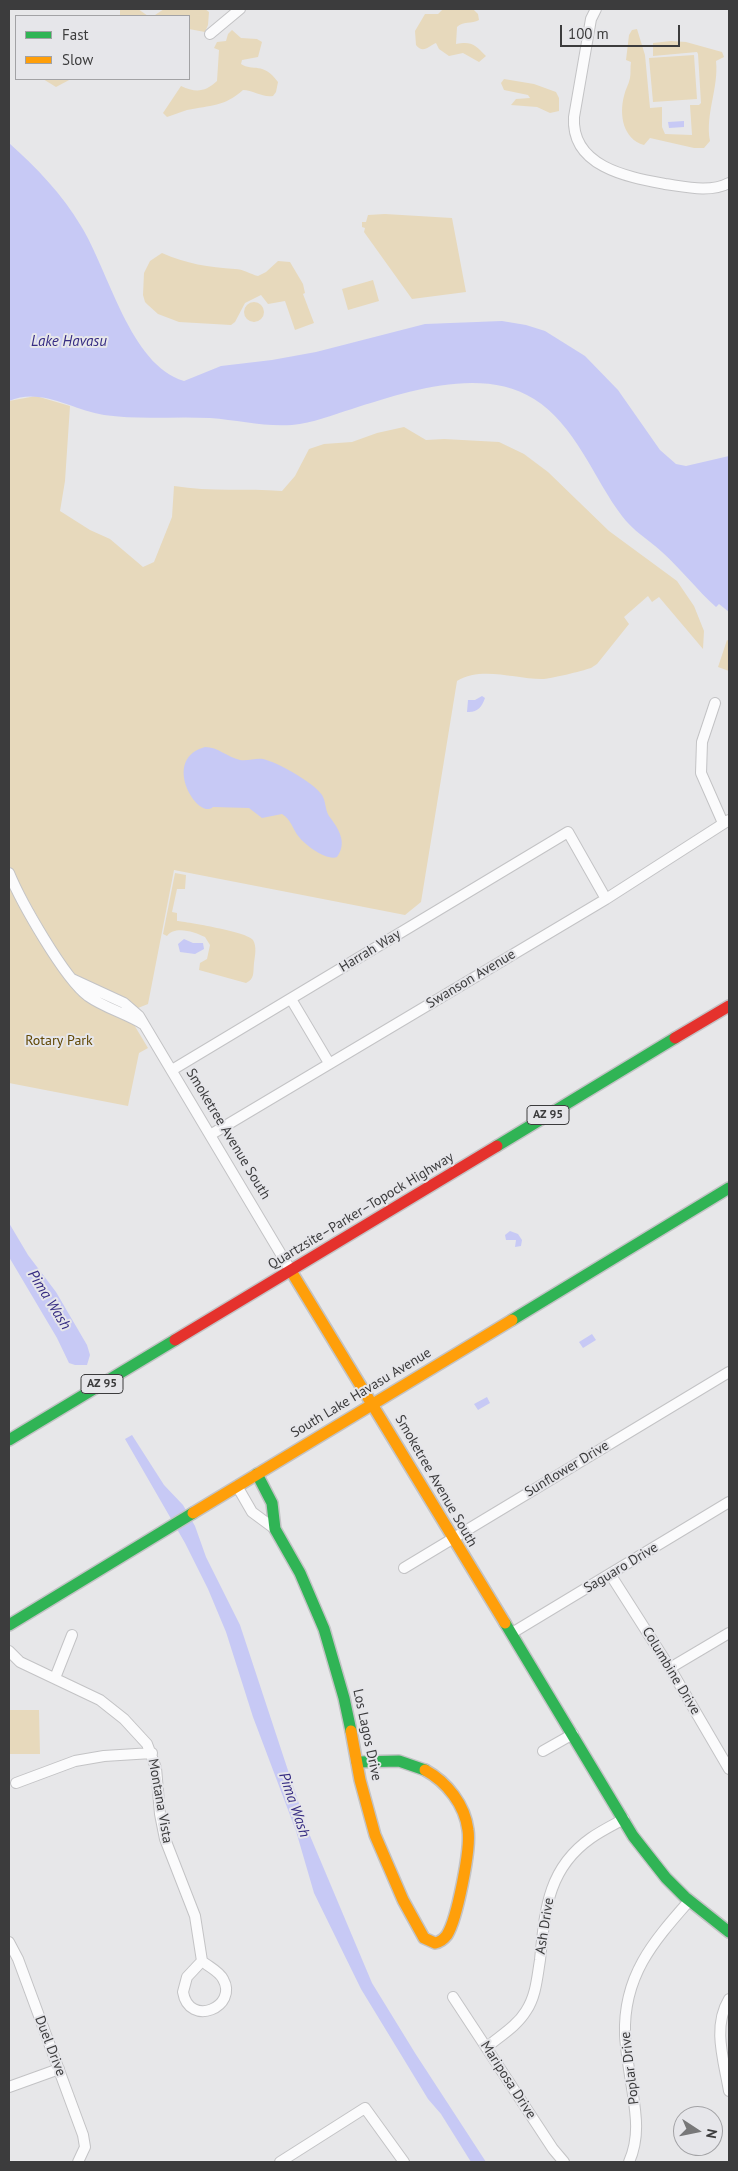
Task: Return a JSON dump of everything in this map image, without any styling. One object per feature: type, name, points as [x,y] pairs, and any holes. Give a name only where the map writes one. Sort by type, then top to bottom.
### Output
[{"type":"main road","name":"Quartzsite–Parker–Topock Highway","points":[[9,1440],[729,1006]]},
{"type":"main road","name":"South Lake Havasu Avenue","points":[[9,1625],[729,1188]]},
{"type":"main road","name":"Smoketree Avenue South","points":[[291,1271],[373,1404],[452,1538],[649,1858],[689,1901],[729,1932]]},
{"type":"main road","name":"Los Lagos Drive","points":[[257,1474],[272,1503],[276,1529],[300,1573],[324,1629],[344,1698],[357,1762],[367,1808],[386,1862],[403,1900],[424,1938],[433,1944],[442,1941],[450,1928],[469,1847],[469,1833],[463,1812],[448,1787],[425,1770],[398,1761],[357,1762]]},
{"type":"street","points":[[210,34],[240,9]]},
{"type":"street","points":[[596,9],[591,19],[574,117],[574,133],[581,148],[619,174],[630,177],[702,188],[722,186],[729,182]]},
{"type":"street","points":[[715,703],[702,742],[701,773],[726,821]]},
{"type":"street","name":"Swanson Avenue","points":[[210,1135],[606,899],[726,821]]},
{"type":"street","name":"Harrah Way","points":[[172,1070],[568,832],[606,899]]},
{"type":"street","name":"Smoketree Avenue South","points":[[9,873],[33,919],[72,979],[83,992],[102,1006],[144,1024],[291,1271]]},
{"type":"street","points":[[291,999],[329,1063]]},
{"type":"street","name":"Sunflower Drive","points":[[404,1568],[729,1372]]},
{"type":"street","name":"Los Lagos Drive","points":[[237,1486],[254,1514],[276,1529]]},
{"type":"street","name":"Saguaro Drive","points":[[512,1633],[729,1502]]},
{"type":"street","name":"Columbine Drive","points":[[610,1574],[670,1668],[729,1769]]},
{"type":"street","points":[[670,1668],[729,1633]]},
{"type":"street","points":[[56,1678],[72,1635]]},
{"type":"street","name":"Montana Vista","points":[[9,1651],[20,1662],[87,1693],[112,1709],[139,1734],[152,1753],[158,1774],[162,1826],[169,1850],[195,1916],[202,1961]]},
{"type":"street","points":[[543,1751],[573,1734]]},
{"type":"street","points":[[16,1783],[75,1761],[104,1756],[152,1753]]},
{"type":"street","name":"Ash Drive","points":[[487,2047],[524,2016],[532,2000],[537,1984],[548,1899],[562,1867],[586,1841],[624,1819]]},
{"type":"street","name":"Poplar Drive","points":[[628,2162],[634,2148],[637,2128],[625,2036],[628,1999],[636,1975],[647,1952],[689,1901]]},
{"type":"street","name":"Duel Drive","points":[[9,1942],[18,1959],[84,2135],[84,2152],[78,2162]]},
{"type":"street","points":[[202,1961],[219,1974],[226,1988],[221,2003],[208,2011],[198,2010],[189,2005],[183,1992],[187,1977],[202,1961]]},
{"type":"street","name":"Mariposa Drive","points":[[453,1997],[553,2149],[564,2162]]},
{"type":"street","points":[[729,1999],[721,2018],[720,2033],[729,2091]]},
{"type":"street","points":[[9,2087],[58,2069]]},
{"type":"street","points":[[285,2161],[365,2108],[404,2162]]},
{"type":"green space","points":[[120,9],[138,9],[147,15],[120,15]]},
{"type":"green space","points":[[164,9],[205,9],[209,12],[208,25],[205,32],[190,29],[190,15],[155,15]]},
{"type":"green space","points":[[443,9],[473,9],[478,14],[479,20],[457,27],[456,44],[466,43],[476,47],[486,56],[479,62],[463,53],[449,56],[439,49],[436,43],[424,49],[416,45],[415,31],[425,14],[438,14]]},
{"type":"green space","points":[[637,29],[645,55],[650,108],[662,107],[662,127],[665,134],[692,135],[690,105],[699,105],[701,103],[698,54],[697,52],[653,56],[653,43],[686,42],[722,52],[724,57],[716,61],[716,81],[709,121],[710,141],[704,148],[694,148],[650,138],[644,145],[637,142],[627,132],[622,111],[630,78],[631,62],[626,60],[629,35],[632,30]]},
{"type":"green space","points":[[232,30],[241,38],[257,39],[262,42],[258,57],[242,60],[241,64],[268,71],[278,82],[276,92],[273,96],[269,96],[243,90],[230,100],[187,110],[167,117],[163,113],[181,86],[191,90],[200,90],[217,81],[219,50],[214,48],[217,42],[226,41],[228,34]]},
{"type":"green space","points":[[694,55],[697,99],[653,102],[649,58]]},
{"type":"green space","points":[[504,79],[534,84],[556,92],[559,98],[559,111],[550,113],[537,107],[511,105],[516,99],[530,98],[528,95],[504,90],[501,83]]},
{"type":"green space","points":[[45,80],[69,80],[56,87]]},
{"type":"green space","points":[[385,214],[452,218],[466,292],[412,299],[364,232],[365,228],[362,227],[362,222],[366,222],[368,215]]},
{"type":"green space","points":[[162,253],[189,262],[238,269],[258,276],[266,272],[278,261],[290,262],[303,284],[305,293],[303,294],[314,323],[295,330],[285,301],[268,304],[261,295],[245,303],[235,322],[231,325],[179,322],[158,314],[145,302],[143,295],[144,273],[150,261]]},
{"type":"green space","points":[[373,280],[379,301],[348,310],[342,289]]},
{"type":"green space","points":[[254,302],[261,305],[264,312],[261,319],[254,322],[247,319],[244,312],[247,305]]},
{"type":"green space","points":[[36,396],[70,406],[65,481],[60,511],[90,530],[110,539],[143,567],[154,562],[172,517],[174,486],[201,489],[282,491],[295,476],[309,449],[324,444],[352,442],[377,433],[404,427],[426,440],[499,442],[524,454],[548,472],[609,531],[677,581],[694,606],[704,631],[703,649],[659,597],[652,602],[648,596],[624,617],[629,624],[597,664],[591,668],[546,679],[498,674],[477,674],[457,681],[421,902],[405,915],[174,870],[148,1004],[138,1008],[81,979],[71,971],[53,945],[9,865],[9,401]]},
{"type":"green space","points":[[727,640],[729,641],[729,671],[718,667]]},
{"type":"green space","points":[[175,873],[186,875],[185,889],[177,889],[172,912],[177,913],[177,921],[229,931],[253,940],[255,948],[253,972],[252,977],[246,983],[199,970],[200,963],[207,959],[210,945],[205,937],[185,930],[175,931],[167,936],[163,934]]},
{"type":"green space","name":"Rotary Park","points":[[9,880],[65,974],[133,1023],[148,1048],[139,1053],[128,1106],[9,1083]]},
{"type":"green space","points":[[9,1710],[39,1710],[40,1754],[9,1754]]},
{"type":"water","points":[[684,121],[684,127],[669,128],[668,122]]},
{"type":"water","name":"Lake Havasu","points":[[9,143],[48,182],[74,214],[135,337],[149,356],[165,372],[184,381],[221,366],[316,352],[425,324],[502,321],[526,325],[545,331],[585,356],[618,390],[660,450],[676,464],[686,466],[729,456],[729,612],[719,604],[716,607],[669,559],[626,521],[583,453],[561,423],[534,399],[513,389],[491,384],[443,385],[396,396],[315,421],[292,425],[261,424],[210,418],[104,415],[45,398],[21,397],[9,401]]},
{"type":"water","points":[[482,696],[485,698],[481,707],[474,712],[467,712],[468,700],[475,700]]},
{"type":"water","points":[[205,747],[210,747],[240,760],[263,759],[269,761],[285,768],[311,784],[322,795],[328,814],[340,835],[342,846],[337,857],[333,858],[322,855],[302,841],[288,819],[282,814],[262,818],[249,808],[213,807],[207,809],[199,805],[186,787],[185,763],[192,754]]},
{"type":"water","points":[[184,939],[193,943],[203,943],[204,949],[195,954],[180,952],[178,944]]},
{"type":"water","name":"Pima Wash","points":[[9,1223],[28,1255],[56,1292],[87,1345],[90,1355],[87,1365],[69,1363],[57,1338],[9,1257]]},
{"type":"water","points":[[510,1231],[518,1234],[522,1240],[521,1246],[515,1247],[516,1240],[506,1240],[505,1235]]},
{"type":"water","points":[[592,1334],[596,1340],[583,1348],[579,1342]]},
{"type":"water","points":[[487,1397],[490,1403],[478,1410],[474,1404]]},
{"type":"water","name":"Pima Wash","points":[[132,1435],[164,1485],[183,1505],[195,1526],[206,1557],[240,1625],[308,1831],[372,1983],[486,2162],[471,2162],[441,2114],[428,2099],[361,1989],[314,1893],[296,1831],[253,1717],[226,1632],[208,1589],[185,1543],[125,1439]]},
{"type":"traffic: fast","points":[[497,1146],[675,1038]]},
{"type":"traffic: fast","points":[[512,1320],[729,1188]]},
{"type":"traffic: fast","points":[[9,1440],[175,1340]]},
{"type":"traffic: fast","points":[[257,1474],[272,1503],[275,1529],[300,1573],[324,1629],[344,1698],[351,1731]]},
{"type":"traffic: fast","points":[[9,1625],[193,1513]]},
{"type":"traffic: fast","points":[[505,1623],[633,1836],[666,1878],[685,1897],[729,1932]]},
{"type":"traffic: fast","points":[[357,1762],[399,1761],[425,1770]]},
{"type":"traffic: slow","points":[[291,1271],[505,1623]]},
{"type":"traffic: slow","points":[[193,1513],[512,1320]]},
{"type":"traffic: slow","points":[[351,1731],[360,1780],[375,1835],[403,1900],[424,1938],[435,1943],[447,1935],[455,1915],[465,1867],[468,1830],[463,1812],[454,1795],[441,1781],[425,1770]]},
{"type":"traffic: jam","points":[[675,1038],[729,1006]]},
{"type":"traffic: jam","points":[[175,1340],[497,1146]]}]
